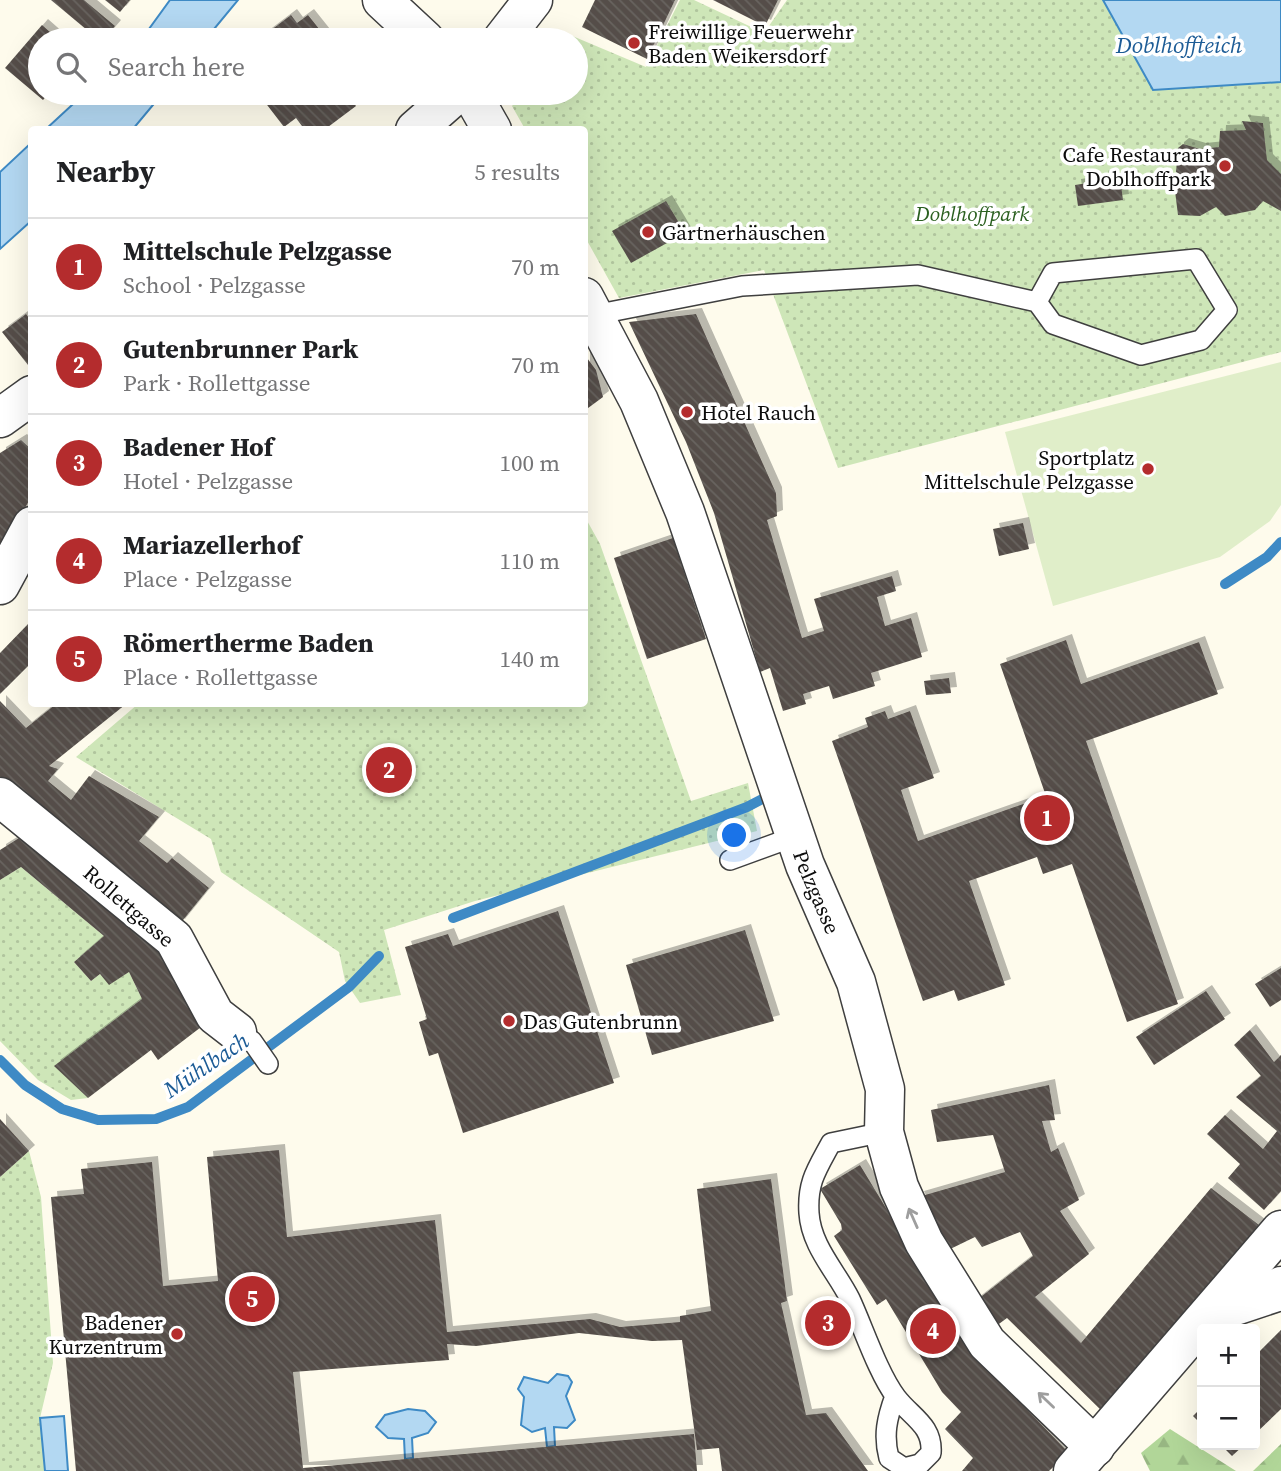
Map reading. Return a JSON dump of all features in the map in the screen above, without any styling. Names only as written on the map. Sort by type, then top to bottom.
[{"type":"street","points":[[382,0],[412,28]]},
{"type":"street","points":[[511,28],[533,0]]},
{"type":"street","points":[[420,126],[443,105]]},
{"type":"street","points":[[478,105],[490,126]]},
{"type":"street","name":"Pelzgasse","points":[[589,306],[639,401],[685,512],[805,865],[856,982],[885,1089],[884,1132],[899,1187],[924,1242],[987,1343],[1084,1459]]},
{"type":"street","points":[[0,585],[28,533]]},
{"type":"street","name":"Rollettgasse","points":[[0,797],[174,939],[215,1015],[245,1037]]},
{"type":"street","points":[[1084,1459],[1281,1230]]},
{"type":"street","points":[[1211,1314],[1274,1293],[1281,1286]]},
{"type":"lane","points":[[589,306],[742,286],[918,275],[1037,302],[1053,324],[1141,355],[1201,340],[1227,310],[1196,259],[1053,274],[1037,302]]},
{"type":"lane","points":[[730,860],[796,836]]},
{"type":"lane","points":[[245,1037],[268,1064]]},
{"type":"lane","points":[[884,1132],[831,1143],[809,1182],[809,1215],[818,1247],[848,1295],[895,1396]]},
{"type":"green space","name":"Doblhoffpark","points":[[680,0],[694,0],[764,33],[787,0],[1281,0],[1281,352],[838,468],[764,270],[619,298],[588,242],[588,126],[523,126],[512,106],[588,105],[588,43],[646,67]]},
{"type":"green space","name":"Sportplatz Mittelschule Pelzgasse","points":[[1281,362],[1281,505],[1270,521],[1220,557],[1053,606],[1005,432]]},
{"type":"green space","points":[[588,522],[600,544],[691,801],[748,783],[757,831],[475,901],[384,930],[401,995],[360,1003],[345,981],[339,952],[221,872],[211,839],[76,757],[134,707],[588,707]]},
{"type":"green space","points":[[21,867],[104,936],[74,962],[91,981],[100,974],[109,984],[129,972],[142,999],[55,1066],[88,1098],[71,1100],[38,1080],[0,1041],[0,880]]},
{"type":"green space","points":[[29,1151],[41,1197],[53,1363],[40,1418],[45,1471],[0,1471],[0,1177]]},
{"type":"green space","points":[[1170,1429],[1197,1446],[1197,1450],[1203,1450],[1236,1471],[1150,1471],[1141,1453]]},
{"type":"green space","points":[[1281,1444],[1281,1471],[1253,1471]]},
{"type":"water","points":[[170,0],[238,0],[215,28],[150,28]]},
{"type":"water","name":"Doblhoffteich","points":[[1103,0],[1281,0],[1281,82],[1153,90]]},
{"type":"water","points":[[72,105],[153,105],[136,126],[49,126]]},
{"type":"water","points":[[28,146],[28,224],[0,249],[0,172]]},
{"type":"water","points":[[557,1374],[568,1376],[572,1382],[566,1396],[575,1420],[567,1428],[554,1427],[555,1446],[547,1447],[545,1428],[532,1432],[521,1425],[524,1397],[518,1389],[524,1377],[548,1383]]},
{"type":"water","points":[[408,1409],[425,1411],[436,1422],[428,1433],[412,1438],[413,1458],[405,1459],[404,1439],[388,1438],[376,1427],[385,1415]]},
{"type":"water","points":[[64,1416],[68,1471],[45,1471],[40,1418]]},
{"type":"building","points":[[51,0],[84,0],[115,26],[85,28]]},
{"type":"building","points":[[105,0],[130,0],[120,12]]},
{"type":"building","name":"Freiwillige Feuerwehr Baden Weikersdorf","points":[[595,0],[675,0],[647,59],[582,27]]},
{"type":"building","name":"Freiwillige Feuerwehr Baden Weikersdorf","points":[[713,0],[778,0],[765,26]]},
{"type":"building","points":[[291,15],[297,23],[308,15],[318,28],[274,28]]},
{"type":"building","points":[[28,41],[28,87],[5,68]]},
{"type":"building","points":[[267,105],[356,106],[329,126],[302,126],[296,118],[283,126]]},
{"type":"building","name":"Cafe Restaurant Doblhoffpark","points":[[1242,121],[1263,123],[1267,160],[1281,174],[1281,211],[1263,201],[1255,210],[1225,216],[1216,207],[1200,216],[1178,215],[1175,191],[1185,178],[1176,172],[1178,148],[1183,144],[1200,149],[1219,147],[1220,131],[1246,130]]},
{"type":"building","points":[[1120,178],[1123,200],[1078,206],[1075,185]]},
{"type":"building","name":"Gärtnerhäuschen","points":[[666,201],[685,233],[631,263],[612,231]]},
{"type":"building","points":[[26,314],[28,365],[2,332]]},
{"type":"building","points":[[696,314],[776,493],[777,516],[767,520],[802,638],[824,631],[814,599],[892,576],[896,591],[877,597],[885,626],[911,618],[922,657],[871,673],[875,686],[833,699],[829,686],[803,694],[806,704],[783,711],[770,668],[760,672],[714,513],[686,442],[629,322]]},
{"type":"building","points":[[588,359],[596,370],[603,397],[588,408]]},
{"type":"building","points":[[21,440],[28,446],[28,503],[0,549],[0,453]]},
{"type":"building","points":[[1023,523],[1029,549],[999,556],[993,529]]},
{"type":"building","points":[[673,538],[706,639],[647,659],[614,558]]},
{"type":"building","points":[[28,624],[28,666],[0,694],[0,653]]},
{"type":"building","points":[[1066,640],[1081,684],[1199,642],[1218,694],[1086,741],[1178,1004],[1127,1022],[1072,864],[1043,874],[1037,857],[969,881],[1005,985],[958,1001],[954,990],[923,1001],[832,741],[868,727],[865,718],[885,711],[888,719],[910,711],[934,778],[901,790],[918,841],[1046,796],[1000,664]]},
{"type":"building","points":[[949,678],[951,693],[926,695],[924,681]]},
{"type":"building","points":[[0,701],[26,728],[52,707],[122,707],[49,766],[58,769],[48,781],[71,800],[89,776],[159,817],[139,841],[167,863],[172,858],[209,888],[179,925],[0,778]]},
{"type":"building","points":[[27,833],[163,947],[205,1024],[158,1060],[151,1050],[88,1098],[54,1066],[142,999],[129,972],[109,985],[100,974],[91,981],[74,962],[104,936],[21,867],[0,880],[0,850]]},
{"type":"building","name":"Das Gutenbrunn","points":[[558,911],[614,1083],[463,1133],[438,1053],[429,1056],[419,1022],[427,1019],[405,947],[448,934],[453,946]]},
{"type":"building","points":[[745,930],[774,1021],[652,1055],[626,965]]},
{"type":"building","points":[[1281,968],[1281,1000],[1270,1007],[1255,984]]},
{"type":"building","points":[[1206,991],[1225,1019],[1154,1065],[1136,1037]]},
{"type":"building","points":[[1250,1030],[1274,1062],[1281,1055],[1281,1191],[1264,1210],[1228,1178],[1240,1164],[1207,1134],[1225,1115],[1263,1149],[1277,1131],[1236,1097],[1261,1076],[1234,1045]]},
{"type":"building","points":[[1049,1085],[1055,1120],[1042,1121],[1051,1152],[1058,1148],[1079,1200],[1060,1211],[1089,1254],[1035,1297],[1081,1343],[1211,1188],[1259,1225],[1104,1413],[1007,1318],[988,1332],[968,1307],[1033,1256],[1020,1232],[982,1247],[975,1237],[942,1253],[918,1197],[1005,1172],[993,1135],[937,1142],[931,1110]]},
{"type":"building","points":[[0,1119],[29,1151],[0,1177]]},
{"type":"building","points":[[279,1150],[287,1237],[435,1220],[447,1332],[590,1319],[620,1327],[680,1322],[680,1316],[711,1311],[697,1189],[771,1179],[787,1301],[781,1303],[806,1415],[826,1413],[868,1471],[722,1471],[719,1448],[697,1450],[682,1340],[652,1341],[579,1333],[476,1346],[447,1344],[449,1360],[293,1372],[303,1468],[694,1434],[697,1471],[76,1471],[51,1197],[84,1194],[81,1169],[152,1162],[163,1286],[218,1281],[207,1157]]},
{"type":"building","points":[[860,1165],[976,1357],[1066,1450],[1067,1454],[1049,1471],[962,1471],[973,1458],[945,1429],[961,1412],[942,1392],[886,1299],[877,1305],[834,1236],[842,1230],[841,1224],[820,1189]]},
{"type":"building","points":[[1281,1330],[1281,1409],[1260,1429],[1260,1387],[1260,1351]]},
{"type":"building","points":[[1226,1450],[1239,1450],[1232,1456]]},
{"type":"waterway","name":"Mühlbach","points":[[1225,584],[1267,557],[1281,542]]},
{"type":"waterway","name":"Mühlbach","points":[[453,918],[747,807],[772,794]]},
{"type":"waterway","name":"Mühlbach","points":[[0,1060],[25,1085],[62,1109],[98,1120],[156,1119],[188,1107],[349,987],[379,956]]},
{"type":"place","name":"Freiwillige Feuerwehr Baden Weikersdorf","points":[[634,43]]},
{"type":"place","name":"Cafe Restaurant Doblhoffpark","points":[[1225,166]]},
{"type":"place","name":"Gärtnerhäuschen","points":[[648,232]]},
{"type":"place","name":"Hotel Rauch","points":[[687,412]]},
{"type":"place","name":"Sportplatz Mittelschule Pelzgasse","points":[[1148,469]]},
{"type":"place","name":"Gutenbrunner Park","points":[[389,770]]},
{"type":"place","name":"Mittelschule Pelzgasse","points":[[1047,818]]},
{"type":"place","name":"Das Gutenbrunn","points":[[509,1021]]},
{"type":"place","name":"Römertherme Baden","points":[[252,1299]]},
{"type":"place","name":"Badener Hof","points":[[828,1323]]},
{"type":"place","name":"Mariazellerhof","points":[[933,1331]]},
{"type":"place","name":"Badener Kurzentrum","points":[[177,1334]]}]
